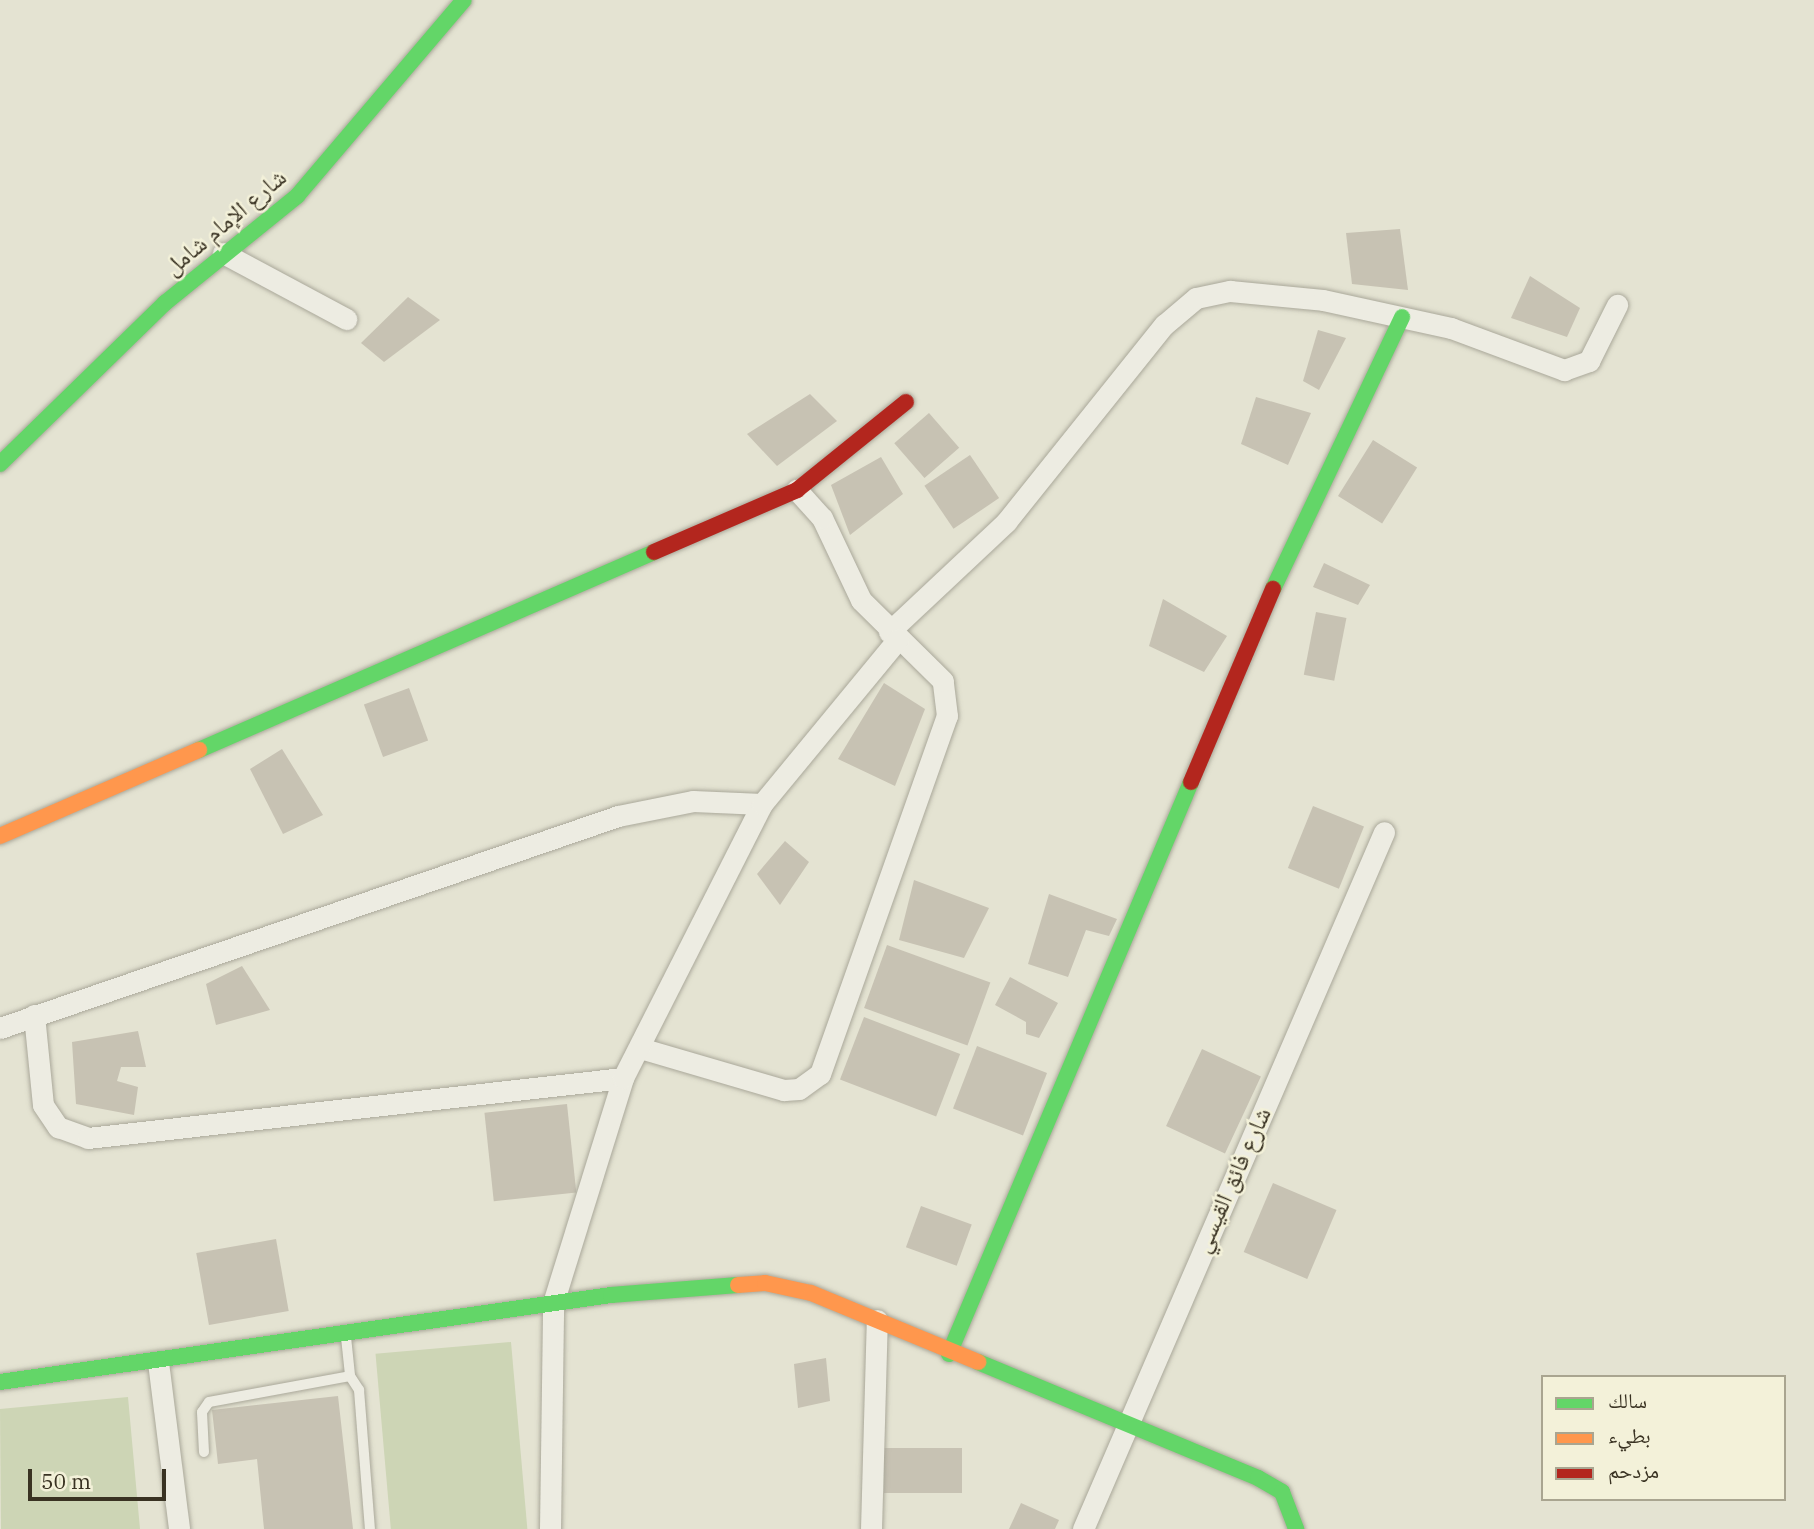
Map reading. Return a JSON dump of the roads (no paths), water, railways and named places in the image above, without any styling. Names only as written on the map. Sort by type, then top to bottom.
[{"type":"street","name":"شارع الإمام شامل","points":[[0,464],[223,253],[297,196],[464,0]]},
{"type":"street","points":[[223,253],[346,319]]},
{"type":"street","points":[[551,1529],[553,1303],[623,1078],[762,804],[893,635],[1031,494],[1181,305],[1230,291],[1402,317],[1564,370],[1589,361],[1617,305]]},
{"type":"street","points":[[950,1354],[1306,511],[1402,317]]},
{"type":"street","points":[[0,836],[797,490],[906,402]]},
{"type":"street","points":[[640,1048],[784,1090],[810,1084],[827,1065],[947,716],[943,681],[926,658],[893,635],[852,584],[822,518],[797,490]]},
{"type":"street","points":[[0,1028],[618,816],[693,801],[762,804]]},
{"type":"street","name":"شارع فائق القيسي","points":[[1083,1529],[1126,1423],[1384,832]]},
{"type":"street","points":[[34,1015],[43,1105],[58,1126],[88,1138],[623,1078]]},
{"type":"street","points":[[0,1382],[158,1362],[553,1303],[765,1283],[877,1320],[950,1354],[1126,1423],[1282,1492],[1296,1529]]},
{"type":"street","points":[[871,1529],[877,1320]]},
{"type":"street","points":[[158,1362],[179,1529]]},
{"type":"lane","points":[[345,1334],[350,1376],[359,1390],[370,1529]]},
{"type":"lane","points":[[204,1452],[202,1412],[209,1402],[350,1376]]}]
